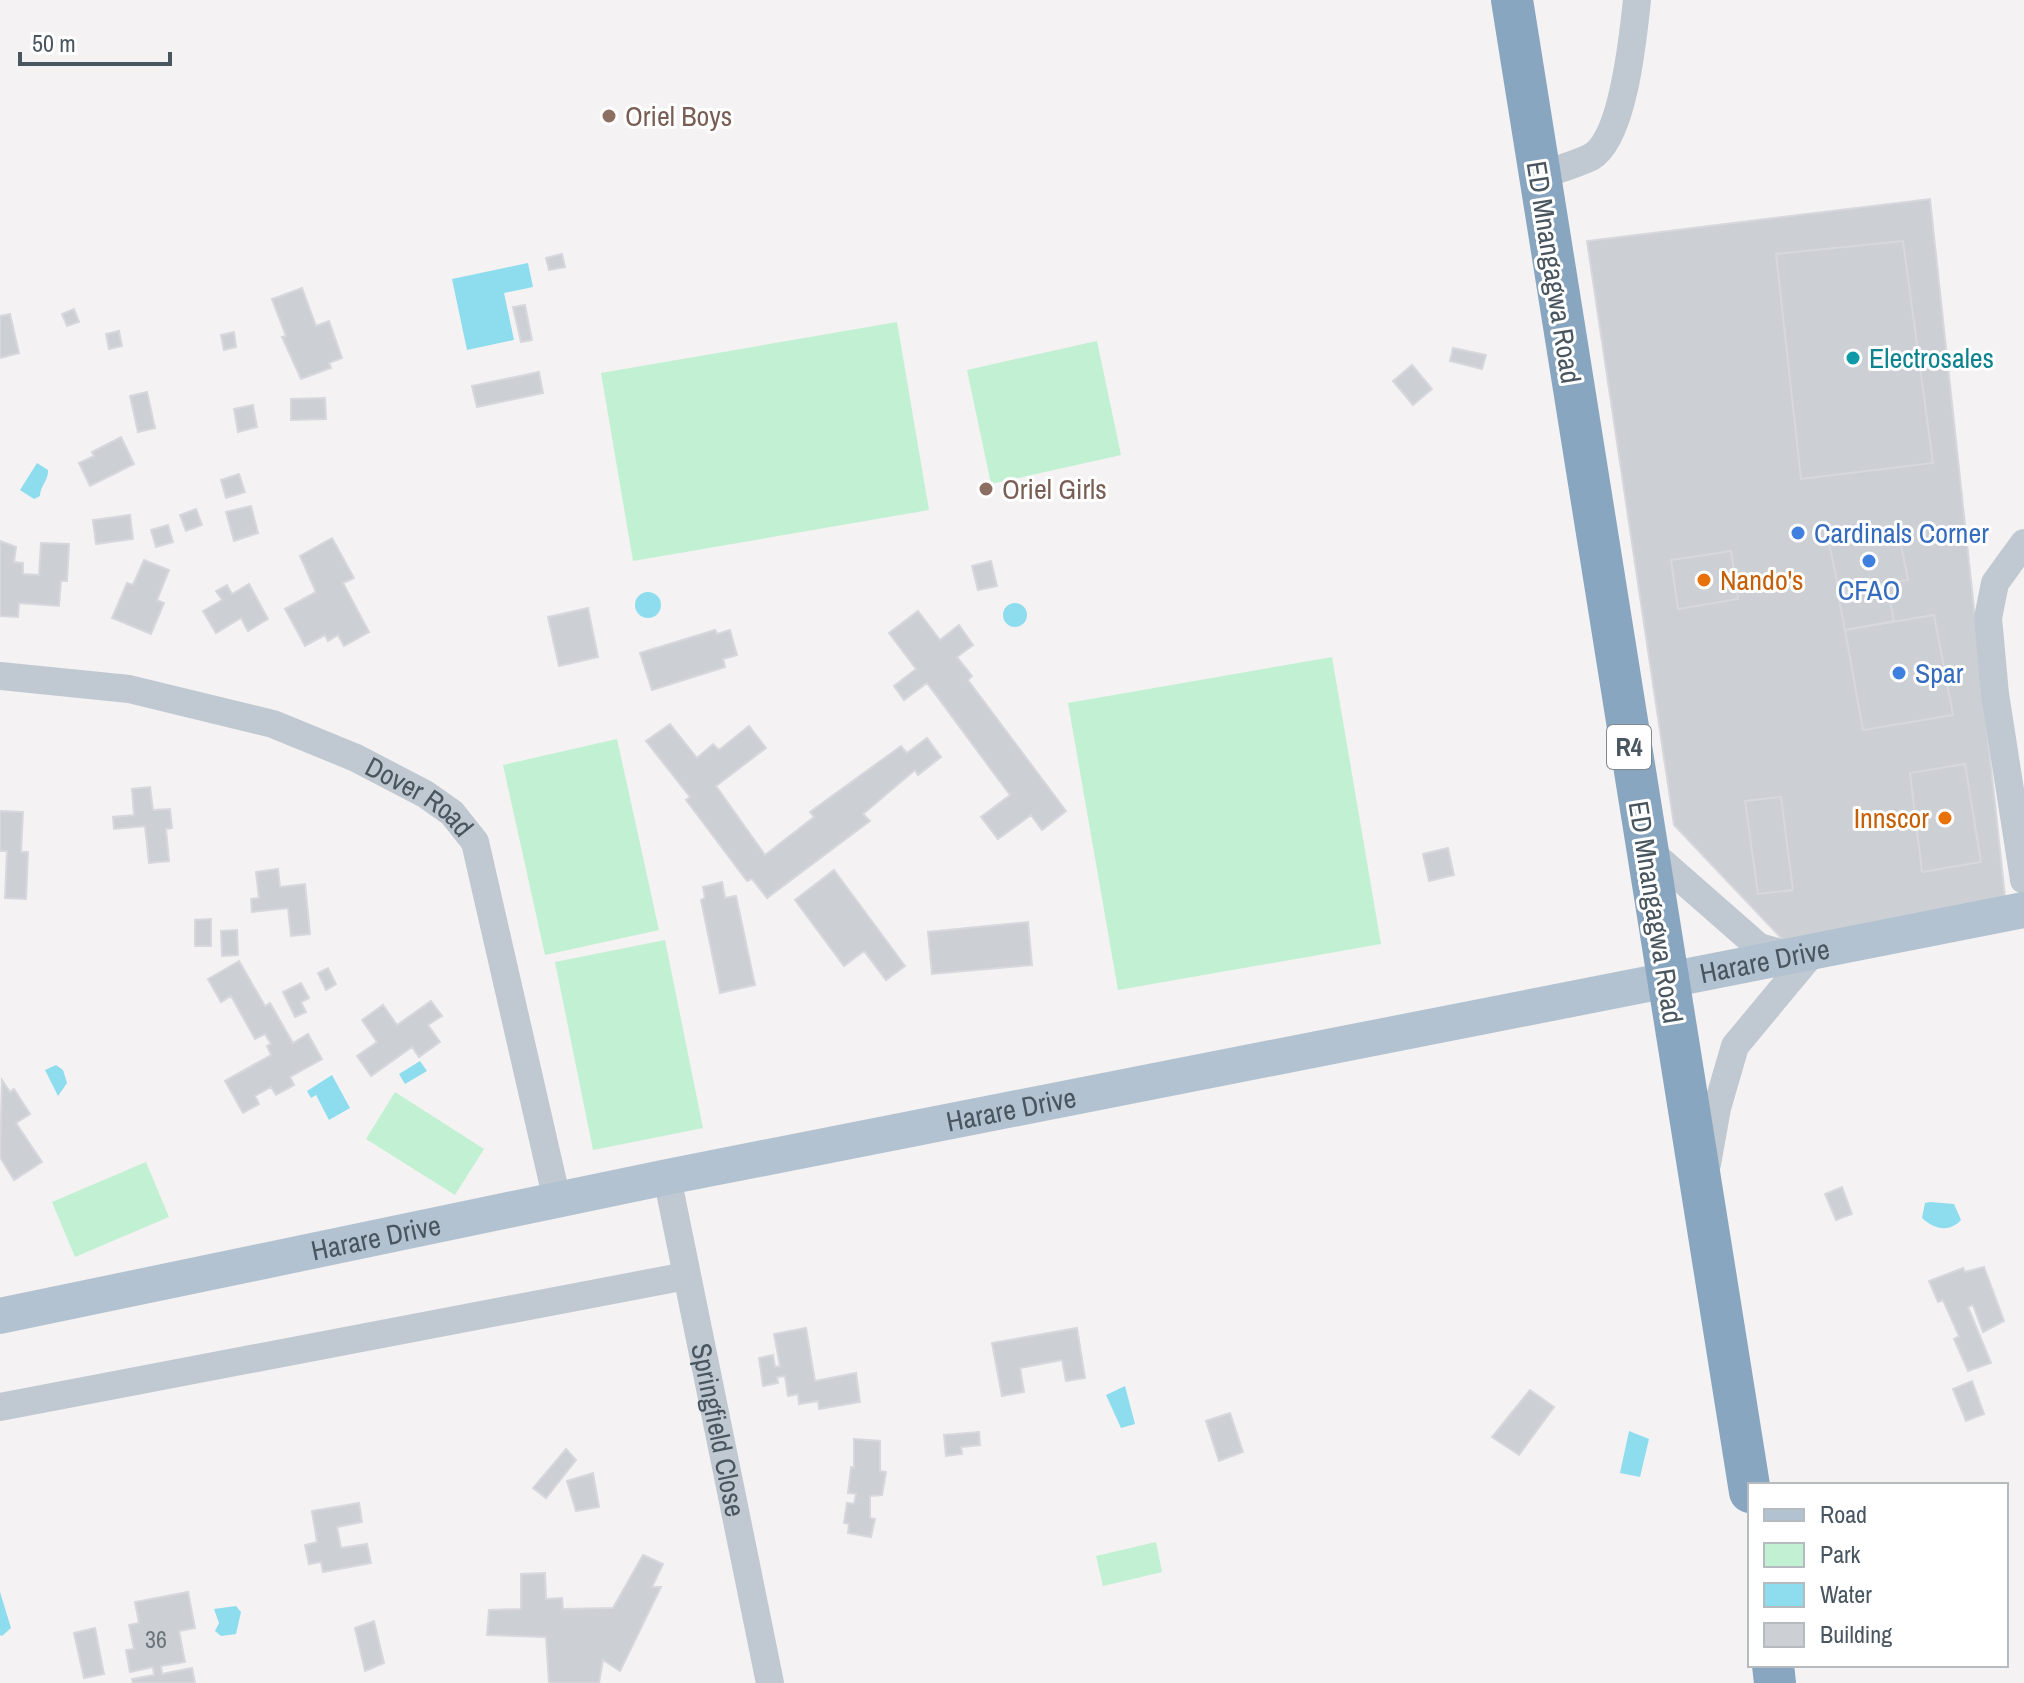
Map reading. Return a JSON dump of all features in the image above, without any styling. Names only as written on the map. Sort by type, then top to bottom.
[{"type":"highway","name":"ED Mnangagwa Road","points":[[1512,0],[1666,981],[1703,1186],[1749,1483]]},
{"type":"main road","name":"Harare Drive","points":[[0,1316],[667,1177],[2024,910]]},
{"type":"street","points":[[1539,176],[1593,156],[1609,136],[1619,108],[1637,0]]},
{"type":"street","points":[[2024,543],[1995,583],[1988,618],[1995,694],[2024,880]]},
{"type":"street","name":"Dover Road","points":[[0,676],[129,689],[273,724],[356,758],[452,813],[475,842],[557,1200]]},
{"type":"street","points":[[1645,846],[1759,947],[1803,954],[1735,1046],[1717,1108],[1703,1186]]},
{"type":"street","name":"Springfield Close","points":[[667,1177],[770,1683]]},
{"type":"street","points":[[0,1407],[686,1276]]},
{"type":"green space","points":[[897,322],[929,510],[633,561],[601,373]]},
{"type":"green space","points":[[1097,341],[1121,455],[991,484],[967,370]]},
{"type":"green space","points":[[1332,657],[1381,944],[1118,990],[1068,703]]},
{"type":"green space","points":[[617,739],[659,930],[545,955],[503,765]]},
{"type":"green space","points":[[665,940],[703,1128],[593,1150],[555,962]]},
{"type":"green space","points":[[395,1092],[484,1149],[455,1195],[366,1139]]},
{"type":"green space","points":[[146,1162],[169,1217],[75,1257],[52,1202]]},
{"type":"green space","points":[[1156,1542],[1162,1572],[1103,1586],[1096,1556]]},
{"type":"water","points":[[528,263],[533,287],[504,293],[514,340],[467,350],[452,279]]},
{"type":"water","points":[[37,463],[48,470],[48,474],[40,496],[34,499],[20,490]]},
{"type":"water","points":[[648,592],[657,596],[661,605],[657,614],[648,618],[639,614],[635,605],[639,596]]},
{"type":"water","points":[[1015,603],[1026,610],[1027,615],[1020,626],[1015,627],[1004,620],[1003,615],[1010,604]]},
{"type":"water","points":[[420,1061],[427,1071],[405,1084],[399,1074]]},
{"type":"water","points":[[56,1065],[63,1070],[67,1083],[58,1096],[45,1070]]},
{"type":"water","points":[[332,1075],[350,1108],[329,1120],[316,1095],[311,1098],[307,1091]]},
{"type":"water","points":[[1925,1203],[1954,1204],[1961,1220],[1947,1228],[1931,1225],[1922,1218]]},
{"type":"water","points":[[1125,1386],[1135,1424],[1121,1428],[1106,1395]]},
{"type":"water","points":[[1629,1431],[1649,1439],[1640,1477],[1620,1473]]},
{"type":"water","points":[[0,1592],[11,1628],[2,1636],[0,1635]]},
{"type":"water","points":[[236,1606],[241,1612],[236,1634],[221,1636],[215,1631],[219,1623],[214,1609]]},
{"type":"building","name":"Cardinals Corner","points":[[1930,199],[2005,897],[1783,940],[1674,825],[1587,241]]},
{"type":"building","name":"Electrosales","points":[[1903,241],[1933,463],[1801,479],[1776,254]]},
{"type":"building","points":[[562,254],[565,267],[549,270],[546,258]]},
{"type":"building","points":[[302,288],[316,326],[329,321],[342,358],[329,363],[331,368],[301,379],[282,337],[286,336],[272,299]]},
{"type":"building","points":[[525,305],[532,340],[521,342],[513,307]]},
{"type":"building","points":[[74,309],[79,322],[67,326],[62,314]]},
{"type":"building","points":[[10,314],[19,353],[0,358],[0,316]]},
{"type":"building","points":[[119,331],[122,346],[109,349],[106,334]]},
{"type":"building","points":[[234,332],[236,347],[224,350],[221,335]]},
{"type":"building","points":[[1453,348],[1486,355],[1482,369],[1450,361]]},
{"type":"building","points":[[1412,365],[1432,389],[1413,405],[1393,381]]},
{"type":"building","points":[[539,372],[543,393],[477,407],[472,386]]},
{"type":"building","points":[[147,392],[155,428],[138,432],[130,396]]},
{"type":"building","points":[[325,398],[326,419],[291,420],[291,399]]},
{"type":"building","points":[[253,405],[257,427],[238,432],[234,409]]},
{"type":"building","points":[[121,437],[134,464],[90,486],[79,463],[94,456],[92,452]]},
{"type":"building","points":[[239,474],[245,492],[226,498],[221,480]]},
{"type":"building","points":[[251,506],[258,533],[234,541],[226,512]]},
{"type":"building","points":[[196,509],[202,525],[186,531],[180,515]]},
{"type":"building","points":[[130,515],[133,539],[96,544],[93,520]]},
{"type":"building","points":[[168,525],[173,542],[156,547],[151,530]]},
{"type":"building","name":"CFAO","points":[[1898,530],[1908,580],[1839,591],[1829,543]]},
{"type":"building","points":[[332,538],[354,578],[343,583],[369,632],[344,646],[338,635],[328,641],[325,635],[305,646],[285,609],[316,592],[300,556]]},
{"type":"building","points":[[0,541],[16,547],[14,562],[23,563],[23,574],[39,575],[41,543],[69,544],[67,581],[61,581],[59,606],[19,603],[18,617],[0,616]]},
{"type":"building","name":"Nando's","points":[[1731,551],[1738,599],[1678,609],[1671,560]]},
{"type":"building","points":[[144,560],[169,570],[157,600],[164,603],[151,634],[112,618],[127,583],[133,585]]},
{"type":"building","points":[[991,561],[997,586],[978,590],[972,566]]},
{"type":"building","points":[[249,584],[268,619],[248,631],[241,618],[216,633],[203,611],[222,600],[216,591],[227,585],[232,594]]},
{"type":"building","points":[[1887,585],[1894,621],[1845,630],[1838,594]]},
{"type":"building","points":[[588,608],[598,657],[559,666],[548,617]]},
{"type":"building","points":[[918,611],[940,640],[959,625],[973,645],[957,657],[972,676],[968,680],[1066,811],[1042,830],[1031,815],[998,839],[981,817],[1010,795],[927,683],[904,700],[894,686],[916,669],[889,633]]},
{"type":"building","name":"Spar","points":[[1934,615],[1953,715],[1863,730],[1845,630]]},
{"type":"building","points":[[715,630],[717,634],[730,630],[737,655],[723,659],[725,667],[652,690],[640,653]]},
{"type":"building","points":[[670,724],[697,758],[713,744],[719,750],[749,726],[766,748],[716,786],[765,855],[814,817],[810,812],[901,746],[907,753],[927,738],[941,757],[918,775],[915,770],[863,814],[870,821],[767,898],[752,879],[747,881],[686,800],[690,797],[646,741]]},
{"type":"building","name":"Innscor","points":[[1965,764],[1981,862],[1922,872],[1910,773]]},
{"type":"building","points":[[150,787],[153,810],[170,809],[172,828],[166,829],[169,861],[149,863],[145,826],[114,829],[113,817],[134,815],[132,789]]},
{"type":"building","points":[[1781,797],[1793,890],[1758,894],[1745,801]]},
{"type":"building","points":[[0,811],[23,812],[21,852],[28,852],[26,899],[5,898],[7,851],[0,851]]},
{"type":"building","points":[[1448,848],[1454,875],[1429,881],[1423,854]]},
{"type":"building","points":[[278,869],[280,887],[305,884],[310,934],[291,936],[288,908],[252,912],[251,899],[259,898],[256,872]]},
{"type":"building","points":[[834,870],[905,966],[886,980],[864,951],[844,966],[795,900]]},
{"type":"building","points":[[722,882],[725,898],[736,896],[755,985],[720,993],[701,900],[705,898],[703,887]]},
{"type":"building","points":[[211,919],[211,946],[195,946],[195,920]]},
{"type":"building","points":[[1028,922],[1032,965],[932,974],[928,932]]},
{"type":"building","points":[[237,930],[238,955],[222,956],[221,931]]},
{"type":"building","points":[[239,961],[265,1006],[270,1003],[293,1043],[308,1034],[322,1059],[290,1077],[294,1085],[276,1095],[271,1087],[255,1096],[259,1104],[243,1113],[225,1081],[271,1055],[267,1046],[271,1044],[265,1034],[255,1039],[231,996],[221,1002],[208,979]]},
{"type":"building","points":[[328,968],[336,984],[326,990],[318,973]]},
{"type":"building","points":[[301,983],[309,998],[301,1002],[306,1012],[295,1017],[283,992]]},
{"type":"building","points":[[431,1001],[442,1016],[428,1025],[440,1042],[419,1057],[412,1047],[371,1076],[357,1056],[377,1042],[362,1020],[383,1005],[397,1025]]},
{"type":"building","points":[[2,1080],[10,1092],[14,1089],[30,1114],[16,1123],[42,1162],[14,1180],[0,1157]]},
{"type":"building","points":[[1842,1187],[1852,1214],[1836,1220],[1825,1194]]},
{"type":"building","points":[[1984,1267],[2004,1321],[1983,1332],[1973,1305],[1968,1307],[1991,1363],[1968,1371],[1954,1339],[1959,1336],[1943,1300],[1938,1302],[1929,1281],[1963,1268],[1965,1272]]},
{"type":"building","points":[[806,1328],[815,1381],[856,1373],[860,1402],[819,1409],[818,1401],[799,1404],[798,1394],[788,1396],[785,1376],[777,1377],[778,1383],[763,1386],[759,1358],[773,1355],[775,1367],[780,1366],[774,1334]]},
{"type":"building","points":[[1077,1328],[1085,1378],[1066,1381],[1062,1360],[1020,1368],[1024,1392],[1002,1396],[992,1343]]},
{"type":"building","points":[[1972,1381],[1984,1414],[1966,1421],[1953,1389]]},
{"type":"building","points":[[1530,1390],[1554,1407],[1519,1455],[1492,1437]]},
{"type":"building","points":[[1230,1413],[1243,1452],[1219,1461],[1206,1421]]},
{"type":"building","points":[[979,1432],[980,1445],[961,1447],[962,1454],[946,1456],[944,1435]]},
{"type":"building","points":[[854,1439],[880,1441],[880,1471],[886,1472],[882,1495],[870,1496],[870,1518],[875,1519],[871,1537],[848,1533],[849,1524],[844,1523],[847,1503],[854,1504],[856,1494],[848,1493],[851,1467],[854,1468]]},
{"type":"building","points":[[566,1449],[576,1460],[546,1498],[533,1488]]},
{"type":"building","points":[[593,1473],[599,1507],[576,1511],[567,1481]]},
{"type":"building","points":[[359,1503],[362,1522],[337,1527],[341,1548],[367,1544],[371,1563],[323,1572],[321,1562],[309,1564],[305,1545],[317,1542],[312,1511]]},
{"type":"building","points":[[643,1555],[663,1564],[652,1587],[661,1587],[620,1671],[603,1660],[599,1683],[549,1683],[546,1637],[487,1635],[489,1610],[521,1609],[521,1574],[545,1573],[546,1599],[562,1598],[563,1609],[613,1608]]},
{"type":"building","points":[[188,1592],[195,1628],[179,1631],[185,1662],[161,1666],[162,1674],[192,1668],[195,1683],[133,1683],[132,1679],[154,1675],[153,1667],[130,1672],[126,1650],[134,1649],[129,1625],[139,1623],[135,1602]]},
{"type":"building","points":[[374,1621],[384,1663],[365,1671],[355,1628]]},
{"type":"building","points":[[95,1628],[104,1674],[84,1678],[74,1633]]},
{"type":"place","name":"Oriel Boys","points":[[609,116]]},
{"type":"place","name":"Electrosales","points":[[1853,358]]},
{"type":"place","name":"Oriel Girls","points":[[986,489]]},
{"type":"place","name":"Cardinals Corner","points":[[1798,533]]},
{"type":"place","name":"CFAO","points":[[1869,561]]},
{"type":"place","name":"Nando's","points":[[1704,580]]},
{"type":"place","name":"Spar","points":[[1899,673]]},
{"type":"place","name":"Innscor","points":[[1945,818]]}]
